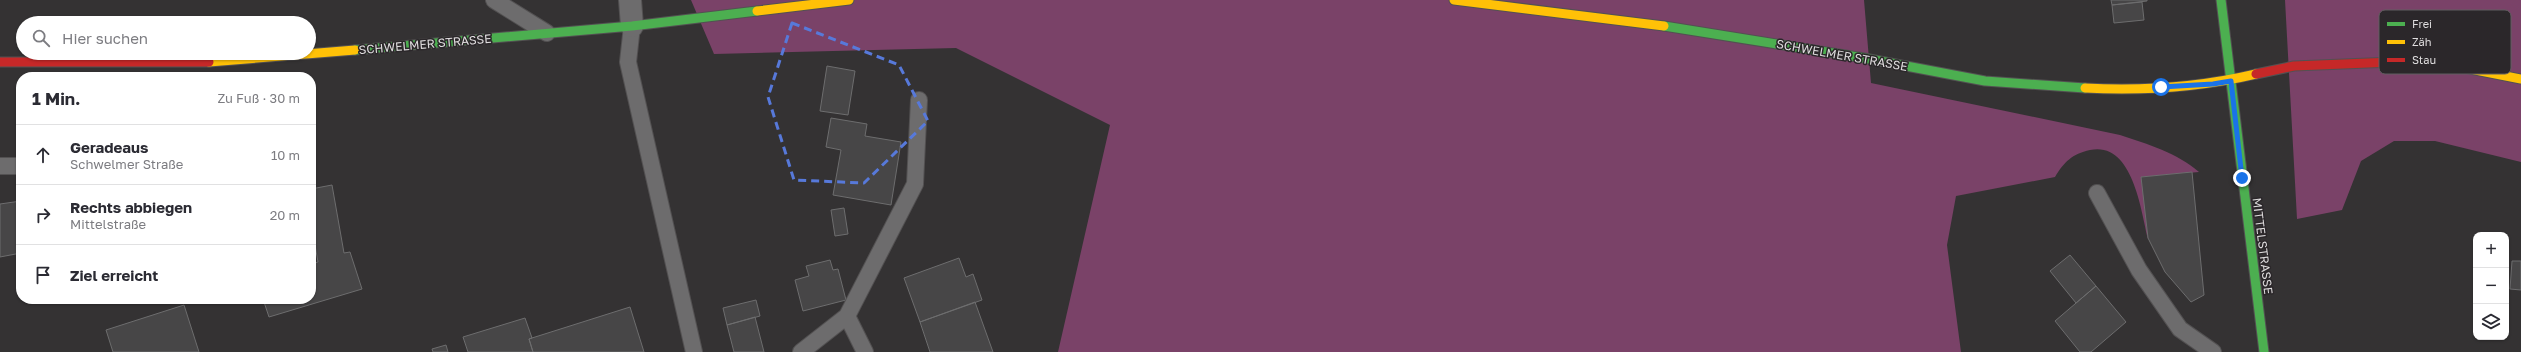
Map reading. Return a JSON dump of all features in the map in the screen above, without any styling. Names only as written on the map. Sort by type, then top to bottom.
[{"type":"main road","name":"SCHWELMER STRASSE","points":[[316,53],[632,26],[849,0]]},
{"type":"main road","name":"SCHWELMER STRASSE","points":[[1454,0],[1668,26],[1864,58],[1985,81],[2107,89],[2213,84],[2294,66],[2379,63]]},
{"type":"main road","name":"MITTELSTRASSE","points":[[2221,0],[2264,352]]},
{"type":"main road","name":"SCHWELMER STRASSE","points":[[0,62],[202,63],[236,60]]},
{"type":"main road","name":"SCHWELMER STRASSE","points":[[2500,74],[2521,78]]},
{"type":"street","points":[[630,0],[632,26]]},
{"type":"lane","points":[[494,0],[547,33]]},
{"type":"lane","points":[[632,26],[628,62],[694,352]]},
{"type":"lane","points":[[801,352],[847,316],[915,184],[919,100]]},
{"type":"lane","points":[[0,166],[16,166]]},
{"type":"lane","points":[[2097,193],[2139,270],[2180,329],[2213,352]]},
{"type":"lane","points":[[847,316],[865,352]]},
{"type":"highlighted area","points":[[792,23],[899,65],[928,121],[864,183],[794,180],[768,97]]},
{"type":"shaded area","points":[[691,0],[1864,0],[1871,83],[2120,135],[2172,154],[2199,172],[2142,177],[2148,239],[2138,196],[2132,181],[2125,167],[2116,156],[2105,150],[2090,150],[2073,156],[2065,163],[2055,177],[1956,196],[1947,245],[1961,352],[1058,352],[1110,125],[956,48],[714,54]]},
{"type":"shaded area","points":[[2285,0],[2521,0],[2521,162],[2435,141],[2394,141],[2361,161],[2342,210],[2297,219]]},
{"type":"building","points":[[2111,0],[2147,0],[2147,1],[2112,5]]},
{"type":"building","points":[[2142,2],[2144,20],[2114,23],[2112,5]]},
{"type":"building","points":[[827,66],[855,71],[848,115],[820,111]]},
{"type":"building","points":[[831,118],[867,124],[865,136],[901,142],[891,205],[833,195],[841,150],[826,147]]},
{"type":"building","points":[[2192,172],[2204,295],[2191,302],[2165,272],[2148,238],[2141,177]]},
{"type":"building","points":[[332,185],[344,253],[350,252],[362,289],[316,303],[316,263],[318,262],[316,251],[316,188]]},
{"type":"building","points":[[16,202],[16,254],[0,257],[0,204]]},
{"type":"building","points":[[844,208],[848,234],[835,236],[831,210]]},
{"type":"building","points":[[2070,255],[2096,286],[2076,303],[2050,271]]},
{"type":"building","points":[[959,258],[966,277],[973,274],[982,300],[920,322],[904,278]]},
{"type":"building","points":[[830,260],[833,270],[838,269],[846,300],[803,311],[795,280],[809,276],[806,266]]},
{"type":"building","points":[[2512,261],[2521,261],[2521,290],[2510,289]]},
{"type":"building","points":[[2096,286],[2126,322],[2091,352],[2080,352],[2055,321]]},
{"type":"building","points":[[756,300],[760,316],[727,325],[723,308]]},
{"type":"building","points":[[975,302],[993,352],[930,352],[920,322]]},
{"type":"building","points":[[265,304],[312,304],[269,317]]},
{"type":"building","points":[[184,305],[199,352],[113,352],[106,330]]},
{"type":"building","points":[[630,307],[644,352],[533,352],[529,339]]},
{"type":"building","points":[[755,317],[764,352],[734,352],[727,325]]},
{"type":"building","points":[[525,318],[532,338],[529,339],[533,352],[468,352],[463,337]]},
{"type":"building","points":[[446,345],[448,352],[433,352],[432,349]]},
{"type":"traffic: fast","points":[[2221,0],[2264,352]]},
{"type":"traffic: fast","points":[[355,50],[632,26],[757,11]]},
{"type":"traffic: fast","points":[[1664,26],[1864,58],[1985,81],[2085,88]]},
{"type":"traffic: slow","points":[[757,11],[849,0]]},
{"type":"traffic: slow","points":[[1454,0],[1664,26]]},
{"type":"traffic: slow","points":[[316,53],[355,50]]},
{"type":"traffic: slow","points":[[209,62],[233,60]]},
{"type":"traffic: slow","points":[[2085,88],[2128,89],[2171,87],[2214,82],[2256,74]]},
{"type":"traffic: slow","points":[[2496,74],[2521,79]]},
{"type":"traffic: jam","points":[[0,62],[209,62]]},
{"type":"traffic: jam","points":[[2256,74],[2294,66],[2379,63]]},
{"type":"route","points":[[2161,87],[2213,84],[2231,81],[2242,178]]}]
